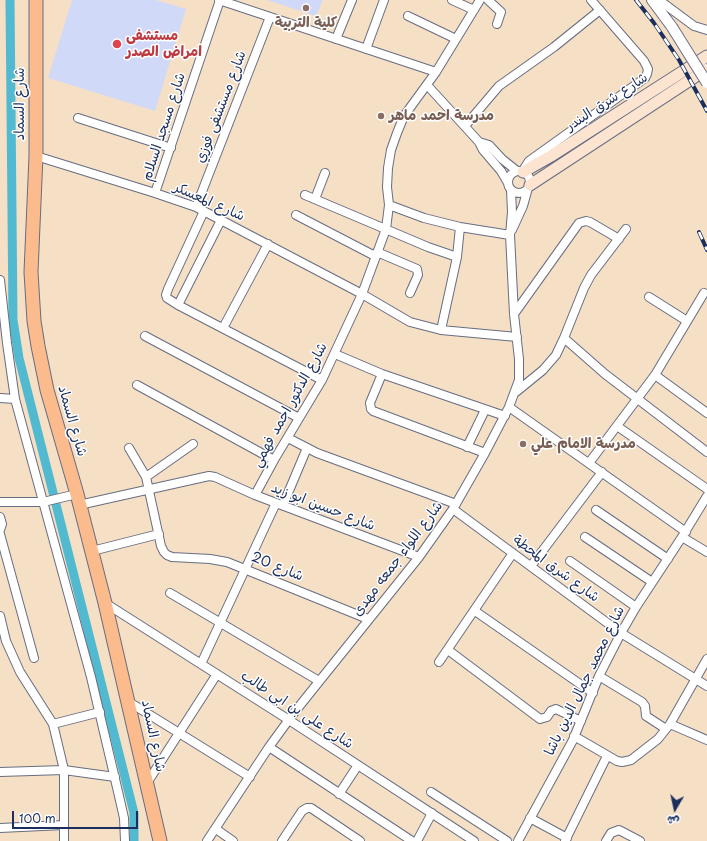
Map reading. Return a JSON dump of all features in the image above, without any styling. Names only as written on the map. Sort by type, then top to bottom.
[{"type":"highway","name":"شارع السماد","points":[[36,0],[36,156],[32,272],[34,322],[47,390],[74,499],[92,551],[129,702],[160,841]]},
{"type":"main road","name":"شارع شرق البندر","points":[[521,172],[551,156],[707,56]]},
{"type":"main road","name":"شارع شرق البندر","points":[[529,187],[707,69]]},
{"type":"street","points":[[220,0],[436,72]]},
{"type":"street","name":"شارع مسجد السلام","points":[[156,193],[220,0]]},
{"type":"street","points":[[336,39],[352,0]]},
{"type":"street","points":[[366,49],[384,0]]},
{"type":"street","points":[[452,0],[474,10]]},
{"type":"street","name":"شارع الدكتور احمد فهمي","points":[[255,495],[274,460],[322,380],[362,294],[386,229],[388,205],[388,168],[391,150],[404,116],[436,72],[480,0]]},
{"type":"street","points":[[488,0],[502,13],[497,24]]},
{"type":"street","points":[[510,186],[510,175],[521,172],[529,161],[645,78],[647,74],[648,69],[644,61],[591,0]]},
{"type":"street","points":[[652,0],[672,27],[707,83]]},
{"type":"street","points":[[659,0],[694,26],[707,30]]},
{"type":"street","points":[[465,126],[499,86],[554,47],[600,10]]},
{"type":"street","points":[[408,16],[456,39]]},
{"type":"street","name":"شارع مستشفى فوزي","points":[[196,207],[270,17]]},
{"type":"street","points":[[427,85],[479,142],[483,150],[501,171],[510,186],[518,193],[525,191],[529,187],[529,177],[507,164],[489,145],[479,142]]},
{"type":"street","points":[[78,118],[170,148]]},
{"type":"street","name":"شارع المعسكر","points":[[36,156],[196,207],[362,294],[410,322],[441,330],[517,337]]},
{"type":"street","points":[[315,199],[326,173]]},
{"type":"street","name":"شارع اللواء جمعه مهدى","points":[[207,841],[269,747],[289,720],[368,619],[419,557],[454,506],[510,407],[519,380],[520,359],[514,314],[510,235],[512,212],[510,186]]},
{"type":"street","name":"شارع اللواء جمعه مهدى","points":[[510,235],[520,215],[529,187]]},
{"type":"street","points":[[305,195],[457,257]]},
{"type":"street","points":[[388,205],[424,218],[460,227],[510,235]]},
{"type":"street","points":[[204,211],[166,295],[167,298],[322,380]]},
{"type":"street","points":[[296,215],[376,254],[417,269],[418,275],[410,292]]},
{"type":"street","points":[[178,305],[221,220]]},
{"type":"street","points":[[514,314],[579,223],[586,221],[590,222],[618,239]]},
{"type":"street","points":[[441,330],[457,257],[460,227]]},
{"type":"street","points":[[516,392],[543,370],[556,355],[584,288],[591,275],[626,229]]},
{"type":"street","points":[[223,328],[268,244]]},
{"type":"street","points":[[0,280],[4,343],[15,399],[47,501],[100,712],[124,818],[125,841]]},
{"type":"street","points":[[589,463],[655,375],[704,293]]},
{"type":"street","points":[[649,297],[687,321]]},
{"type":"street","points":[[145,336],[299,418]]},
{"type":"street","points":[[564,338],[596,366],[707,452]]},
{"type":"street","points":[[335,354],[382,374],[504,416]]},
{"type":"street","points":[[382,374],[370,403],[371,409],[485,453]]},
{"type":"street","points":[[655,375],[707,413]]},
{"type":"street","points":[[137,385],[274,460]]},
{"type":"street","points":[[0,398],[15,399]]},
{"type":"street","points":[[510,407],[602,472],[707,552]]},
{"type":"street","points":[[468,447],[485,410]]},
{"type":"street","points":[[618,426],[707,489]]},
{"type":"street","name":"شارع شرق المحطة","points":[[288,438],[307,448],[368,473],[454,506],[513,553],[621,633],[707,686]]},
{"type":"street","points":[[146,477],[192,444]]},
{"type":"street","points":[[92,551],[159,534],[146,477],[130,448]]},
{"type":"street","points":[[201,664],[246,568],[307,448]]},
{"type":"street","points":[[531,566],[602,472]]},
{"type":"street","name":"شارع حسين ابو زيد","points":[[0,502],[74,499],[149,490],[209,476],[215,477],[255,495],[419,557]]},
{"type":"street","name":"شارع محمد جمال الدين باشا","points":[[518,841],[574,736],[599,676],[621,633],[707,496]]},
{"type":"street","points":[[596,510],[668,559]]},
{"type":"street","points":[[0,518],[2,524],[0,530]]},
{"type":"street","points":[[0,534],[34,658]]},
{"type":"street","name":"شارع 20","points":[[159,534],[161,546],[164,552],[172,557],[210,559],[227,562],[246,568],[368,619]]},
{"type":"street","points":[[586,537],[652,582]]},
{"type":"street","points":[[439,662],[513,553]]},
{"type":"street","points":[[570,561],[636,607]]},
{"type":"street","points":[[170,593],[319,681]]},
{"type":"street","name":"شارع على بن ابى طالب","points":[[105,603],[218,674],[474,841]]},
{"type":"street","points":[[475,611],[593,693]]},
{"type":"street","points":[[0,616],[6,641],[20,672],[53,724],[64,770],[64,841]]},
{"type":"street","points":[[448,650],[540,719],[547,717],[551,711],[556,709],[581,721]]},
{"type":"street","points":[[574,736],[607,756],[622,762],[631,760],[658,739],[668,726],[707,659]]},
{"type":"street","points":[[147,783],[218,674]]},
{"type":"street","points":[[599,676],[642,702],[645,706],[646,716],[668,726],[707,740]]},
{"type":"street","points":[[129,702],[250,777]]},
{"type":"street","points":[[53,724],[100,712]]},
{"type":"street","points":[[269,747],[412,841]]},
{"type":"street","points":[[530,818],[566,840],[607,756]]},
{"type":"street","points":[[339,794],[358,765]]},
{"type":"street","points":[[0,772],[64,770],[115,777]]},
{"type":"street","points":[[431,792],[507,841]]},
{"type":"street","points":[[282,841],[302,811],[307,808],[311,808],[360,841]]},
{"type":"street","points":[[417,841],[432,813]]},
{"type":"street","points":[[0,828],[64,825]]},
{"type":"street","points":[[216,829],[233,841]]},
{"type":"street","points":[[606,841],[614,830],[619,830],[640,841]]},
{"type":"shaded area","name":"مستشفى امراض الصدر","points":[[72,0],[156,0],[186,9],[155,111],[48,78]]},
{"type":"shaded area","name":"كلية التربية","points":[[267,0],[323,0],[316,16]]},
{"type":"waterway","points":[[10,0],[13,320],[19,358],[134,813],[134,841]]},
{"type":"railway","points":[[636,0],[654,23],[679,60],[707,111]]},
{"type":"railway","points":[[699,232],[707,250]]},
{"type":"place","name":"كلية التربية","points":[[306,8]]},
{"type":"place","name":"مستشفى امراض الصدر","points":[[117,44]]},
{"type":"place","name":"مدرسة احمد ماهر","points":[[381,116]]},
{"type":"place","name":"مدرسة الامام علي","points":[[523,444]]}]
